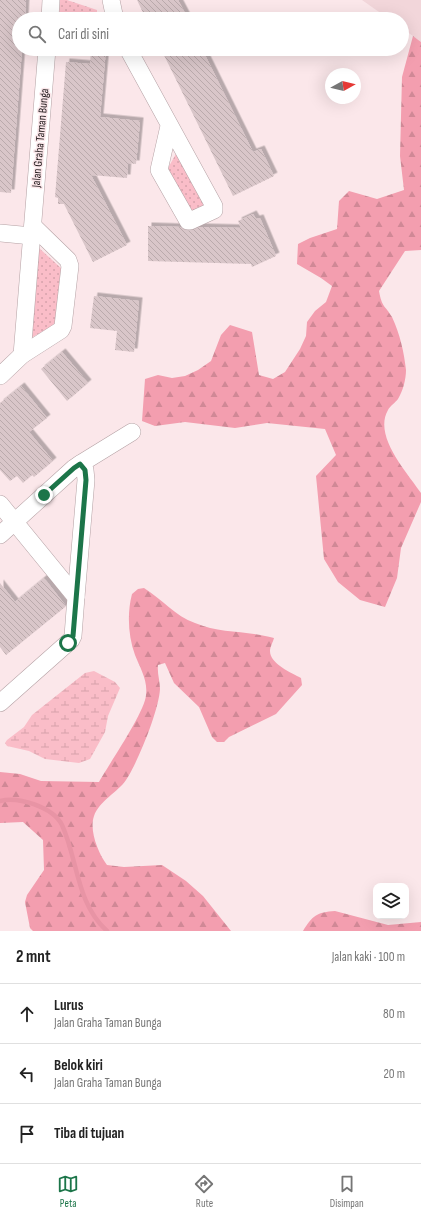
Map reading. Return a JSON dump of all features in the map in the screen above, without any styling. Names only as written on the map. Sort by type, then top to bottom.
[{"type":"street","points":[[50,12],[51,0]]},
{"type":"street","points":[[111,0],[114,12]]},
{"type":"street","name":"Jalan Graha Taman Bunga","points":[[22,355],[46,56]]},
{"type":"street","points":[[132,56],[214,206],[214,210],[190,222],[159,170],[169,126]]},
{"type":"street","points":[[0,232],[32,231],[66,257],[70,266],[62,328],[22,355],[0,376]]},
{"type":"street","points":[[0,535],[74,468],[132,432]]},
{"type":"street","points":[[0,704],[71,640],[73,636],[86,480],[85,470],[80,464]]},
{"type":"street","points":[[0,504],[76,597]]},
{"type":"shaded area","points":[[362,0],[421,0],[421,42],[409,33],[409,12],[379,12]]},
{"type":"green space","points":[[60,0],[67,0],[97,10],[97,12],[59,12]]},
{"type":"green space","points":[[413,36],[421,42],[421,250],[405,251],[379,291],[383,304],[392,317],[397,330],[403,350],[406,370],[405,381],[398,399],[388,410],[385,420],[385,431],[388,442],[400,464],[421,493],[421,502],[401,548],[397,578],[385,607],[360,600],[338,582],[324,559],[316,476],[336,455],[325,429],[267,423],[235,428],[185,422],[155,426],[142,421],[145,379],[158,375],[172,378],[185,376],[198,370],[211,361],[221,335],[230,325],[252,332],[259,375],[273,379],[285,372],[300,349],[306,336],[307,322],[315,311],[326,302],[332,286],[297,264],[298,244],[310,238],[337,229],[339,201],[349,191],[377,199],[404,190],[400,156],[402,77],[408,56],[409,56]]},
{"type":"green space","points":[[177,152],[207,207],[192,214],[168,168]]},
{"type":"green space","points":[[39,248],[62,269],[56,324],[31,338]]},
{"type":"green space","points":[[144,588],[175,612],[195,623],[214,629],[274,638],[270,648],[271,656],[282,668],[301,678],[302,685],[276,714],[229,737],[224,742],[217,742],[212,737],[199,707],[174,683],[165,663],[158,665],[160,689],[159,698],[142,749],[126,780],[104,801],[94,816],[93,828],[95,841],[100,854],[107,865],[124,867],[162,865],[186,881],[203,896],[231,931],[33,931],[30,928],[25,902],[27,895],[44,870],[43,840],[23,822],[0,823],[0,772],[20,774],[41,781],[99,782],[140,713],[146,695],[145,679],[135,655],[129,624],[129,609],[132,594],[138,589]]},
{"type":"green space","points":[[94,671],[115,682],[120,688],[108,716],[105,732],[90,759],[79,763],[45,759],[29,751],[7,746],[5,743],[7,740],[24,727],[32,715],[85,673]]},
{"type":"green space","points":[[335,911],[388,925],[421,922],[421,931],[303,931],[312,918],[324,912]]},
{"type":"building","points":[[0,0],[26,0],[25,12],[12,12],[12,56],[21,56],[11,193],[0,192]]},
{"type":"building","points":[[137,0],[178,0],[184,12],[143,12]]},
{"type":"building","points":[[91,56],[105,56],[100,117],[140,121],[136,164],[128,163],[127,178],[91,175],[127,245],[93,262],[64,204],[58,204],[58,198],[55,197],[66,62],[90,64]]},
{"type":"building","points":[[164,56],[205,56],[253,152],[261,149],[274,176],[233,196]]},
{"type":"building","points":[[253,214],[256,219],[260,218],[276,256],[252,267],[251,264],[148,261],[148,226],[180,227],[188,231],[200,227],[241,228],[238,221]]},
{"type":"building","points":[[94,296],[139,301],[134,352],[115,350],[117,331],[90,328]]},
{"type":"building","points":[[62,352],[88,383],[67,401],[41,369]]},
{"type":"building","points":[[21,386],[47,418],[29,432],[53,461],[34,477],[32,475],[23,483],[17,476],[10,481],[0,470],[0,403]]},
{"type":"building","points":[[44,578],[65,607],[6,655],[0,647],[0,583],[15,602]]},
{"type":"waterway","points":[[0,801],[16,800],[34,804],[51,813],[62,825],[83,894],[89,908],[107,931]]},
{"type":"route","points":[[44,495],[80,464],[85,470],[86,480],[73,636],[68,643]]}]
